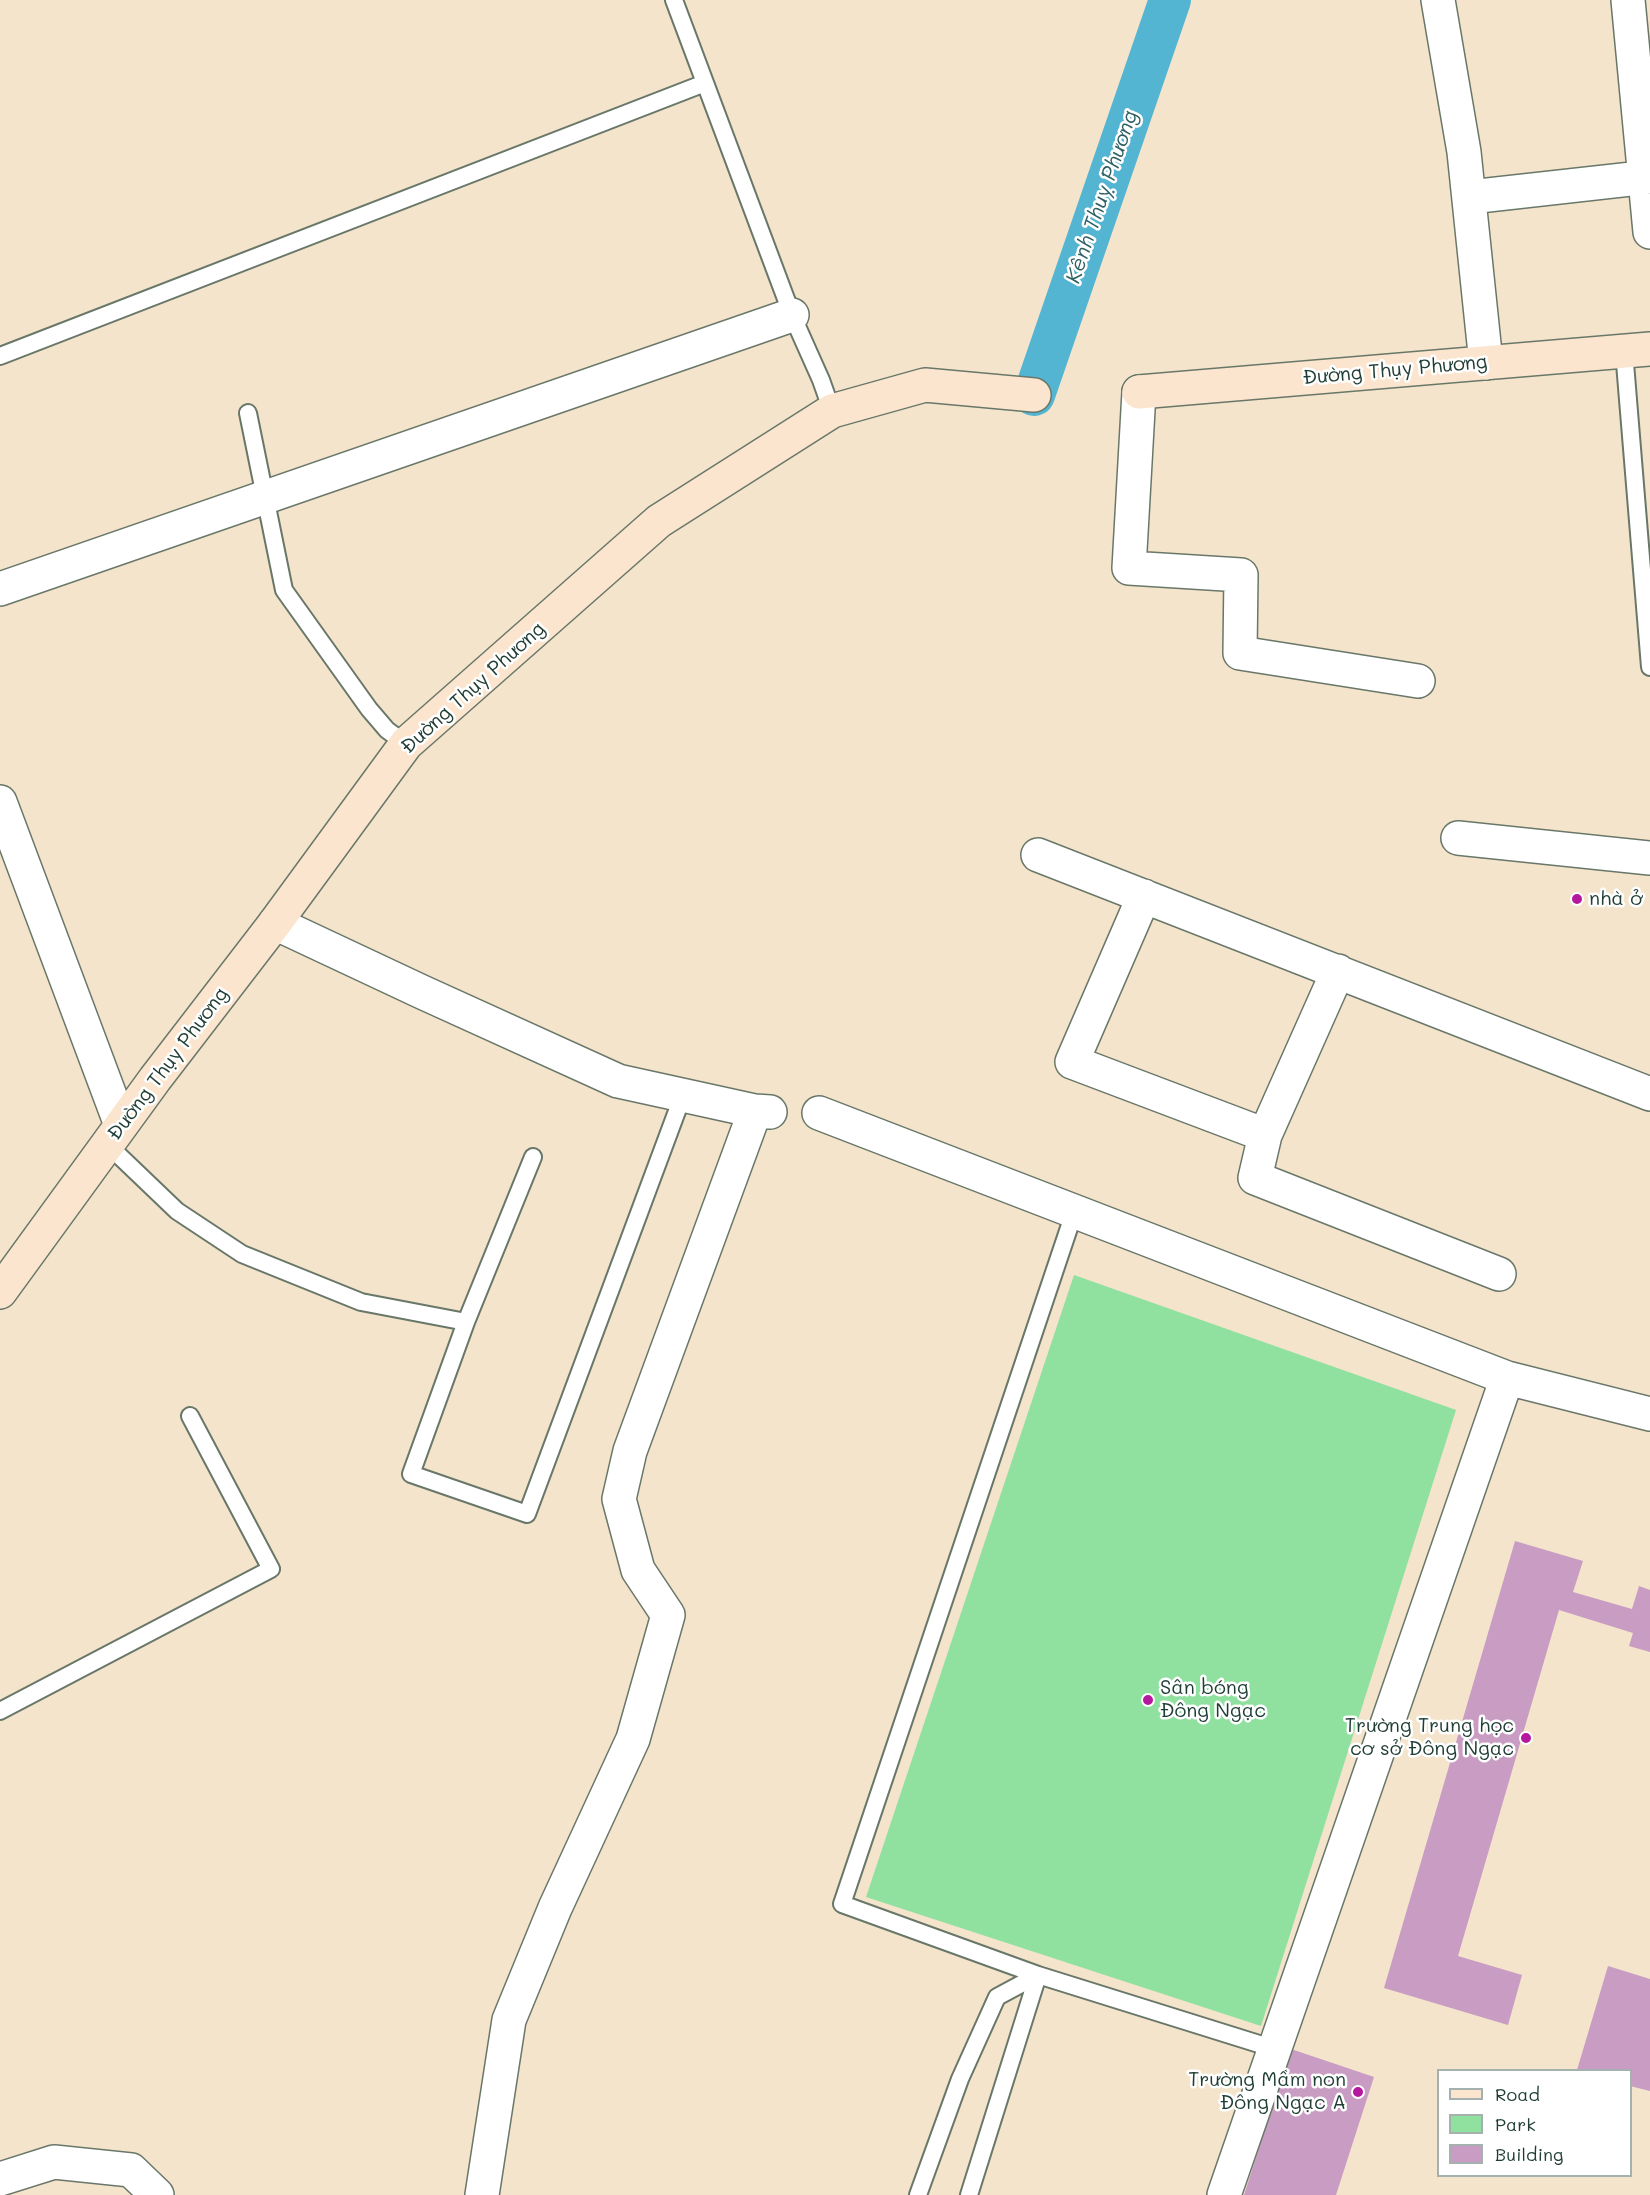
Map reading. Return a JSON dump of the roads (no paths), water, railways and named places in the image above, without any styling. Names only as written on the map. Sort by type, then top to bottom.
[{"type":"main road","name":"Đường Thụy Phương","points":[[1139,392],[1637,350]]},
{"type":"main road","name":"Đường Thụy Phương","points":[[0,1292],[114,1135],[275,923],[406,744],[659,522],[832,411],[925,385],[1034,395]]},
{"type":"street","points":[[1438,0],[1470,197],[1486,363]]},
{"type":"street","points":[[1628,0],[1647,177],[1650,232]]},
{"type":"street","points":[[1470,197],[1647,177]]},
{"type":"street","points":[[0,589],[792,315]]},
{"type":"street","points":[[1139,392],[1129,568],[1241,575],[1240,653],[1418,681]]},
{"type":"street","points":[[0,802],[114,1135]]},
{"type":"street","points":[[1458,838],[1650,858]]},
{"type":"street","points":[[1038,855],[1650,1094]]},
{"type":"street","points":[[1144,896],[1072,1062],[1265,1135]]},
{"type":"street","points":[[275,923],[618,1081],[763,1111],[629,1455],[619,1499],[638,1570],[668,1615],[633,1739],[555,1908],[509,2020],[482,2195]]},
{"type":"street","points":[[1338,971],[1265,1135],[1255,1178],[1499,1274]]},
{"type":"street","points":[[819,1113],[1507,1378],[1650,1414]]},
{"type":"street","points":[[1224,2195],[1507,1378]]},
{"type":"street","points":[[0,2179],[54,2162],[87,2165],[132,2170],[157,2195]]},
{"type":"lane","points":[[674,0],[792,315],[832,411]]},
{"type":"lane","points":[[0,356],[705,83]]},
{"type":"lane","points":[[1637,350],[1650,667]]},
{"type":"lane","points":[[248,413],[284,590],[369,709],[387,730],[406,744]]},
{"type":"lane","points":[[533,1157],[466,1322],[411,1474],[527,1514],[683,1095]]},
{"type":"lane","points":[[114,1135],[177,1211],[242,1254],[361,1302],[466,1322]]},
{"type":"lane","points":[[1074,1213],[842,1904],[1038,1975],[1275,2049]]},
{"type":"lane","points":[[0,1711],[271,1569],[190,1416]]},
{"type":"lane","points":[[918,2195],[960,2079],[997,1997],[1038,1975]]},
{"type":"lane","points":[[969,2195],[1038,1975]]},
{"type":"waterway","name":"Kênh Thuỵ Phương","points":[[1034,395],[1170,0]]},
{"type":"place","name":"nhà ở","points":[[1577,899]]},
{"type":"place","name":"Sân bóng Đông Ngạc","points":[[1148,1700]]},
{"type":"place","name":"Trường Trung học cơ sở Đông Ngạc","points":[[1526,1738]]},
{"type":"place","name":"Trường Mầm non Đông Ngạc A","points":[[1358,2092]]}]
